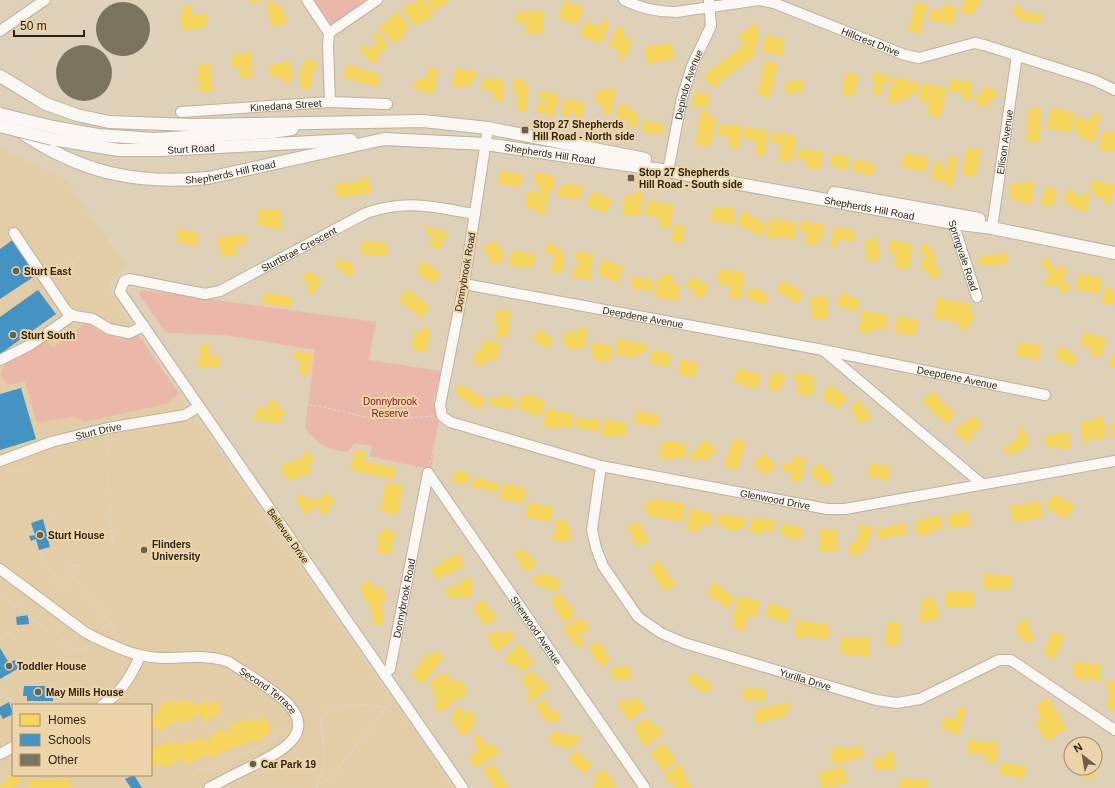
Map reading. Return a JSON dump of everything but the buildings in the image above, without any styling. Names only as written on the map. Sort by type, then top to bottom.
[{"type":"main road","name":"Shepherds Hill Road","points":[[0,76],[46,104],[77,115],[109,122],[193,125],[348,121],[423,121],[488,128],[669,168],[953,219],[1115,245]]},
{"type":"main road","name":"Shepherds Hill Road","points":[[0,113],[21,132],[60,156],[101,172],[150,180],[208,178],[384,139],[485,144],[669,168]]},
{"type":"main road","name":"Sturt Road","points":[[0,113],[53,127],[98,135],[154,139],[272,132],[348,121]]},
{"type":"main road","name":"Sturt Road","points":[[0,126],[52,139],[120,150],[162,150],[384,139]]},
{"type":"main road","name":"Shepherds Hill Road","points":[[993,225],[1115,253]]},
{"type":"street","points":[[26,0],[32,9]]},
{"type":"street","points":[[0,31],[45,0]]},
{"type":"street","points":[[307,0],[329,33],[377,0]]},
{"type":"street","name":"Hillcrest Drive","points":[[624,0],[648,9],[664,12],[709,4],[759,0],[774,3],[905,55],[919,58],[974,43],[1017,55],[1094,80],[1115,90]]},
{"type":"street","name":"Depindo Avenue","points":[[669,168],[684,92],[692,66],[711,26],[709,4]]},
{"type":"street","name":"Kinedana Street","points":[[181,112],[330,102],[329,33]]},
{"type":"street","name":"Ellison Avenue","points":[[993,225],[1017,55]]},
{"type":"street","points":[[330,102],[387,104]]},
{"type":"street","name":"Donnybrook Road","points":[[442,416],[440,405],[464,284],[488,128]]},
{"type":"street","name":"Sturtbrae Crescent","points":[[124,281],[137,280],[205,294],[220,291],[366,213],[386,206],[412,204],[475,214]]},
{"type":"street","name":"Springvale Road","points":[[953,219],[977,297]]},
{"type":"street","points":[[14,234],[66,312],[93,319],[109,329],[129,333],[144,326]]},
{"type":"street","name":"Bellevue Drive","points":[[124,281],[120,292],[463,788]]},
{"type":"street","name":"Deepdene Avenue","points":[[464,284],[823,350],[1045,395]]},
{"type":"street","points":[[0,360],[30,345],[73,315]]},
{"type":"street","name":"Deepdene Avenue","points":[[823,350],[982,484]]},
{"type":"street","name":"Sturt Drive","points":[[1,460],[58,440],[108,428],[185,415],[198,406]]},
{"type":"street","name":"Glenwood Drive","points":[[442,416],[450,422],[601,466],[827,509],[845,509],[1115,461]]},
{"type":"street","name":"Yurilla Drive","points":[[601,466],[592,530],[596,548],[603,566],[638,617],[662,633],[684,643],[876,700],[896,703],[920,699],[999,660],[1011,660],[1115,730]]},
{"type":"street","name":"Donnybrook Road","points":[[384,674],[390,669],[428,473]]},
{"type":"street","name":"Sherwood Avenue","points":[[428,473],[645,788]]},
{"type":"street","points":[[0,569],[86,632],[110,644],[140,656],[134,671],[123,687],[109,701],[104,704]]},
{"type":"street","name":"Second Terrace","points":[[140,656],[204,656],[229,662],[288,704],[297,719],[298,727],[292,740]]},
{"type":"street","points":[[209,788],[277,754],[292,740]]},
{"type":"street","points":[[0,754],[12,747]]},
{"type":"path","points":[[49,85],[54,63],[102,6],[112,0]]},
{"type":"path","points":[[0,36],[22,66],[66,98],[82,103],[93,103],[103,98],[154,40],[156,25],[150,11],[137,0]]},
{"type":"path","points":[[7,47],[35,28],[44,41],[17,60]]},
{"type":"path","points":[[81,30],[126,72]]},
{"type":"path","points":[[103,98],[108,100],[132,99],[158,102],[170,105],[181,112]]},
{"type":"path","points":[[66,267],[83,255]]},
{"type":"path","points":[[198,406],[255,396],[324,407],[374,419],[376,411],[412,418],[442,416],[428,473]]},
{"type":"path","points":[[100,438],[106,438],[107,456]]},
{"type":"path","points":[[1,460],[8,470],[28,471]]},
{"type":"path","points":[[108,473],[109,493]]},
{"type":"path","points":[[110,506],[110,520],[114,544]]},
{"type":"path","points":[[43,520],[43,517],[52,512]]},
{"type":"path","points":[[40,550],[44,561],[63,587],[75,578]]},
{"type":"path","points":[[80,566],[73,565],[68,569],[115,629],[100,623],[107,635],[113,638],[110,644]]},
{"type":"path","points":[[0,594],[45,629],[54,627],[69,649],[79,651],[92,645]]},
{"type":"path","points":[[0,639],[11,632]]},
{"type":"path","points":[[0,694],[10,698],[14,704]]},
{"type":"path","points":[[317,788],[343,764],[360,744],[371,724],[386,708],[400,698]]},
{"type":"path","points":[[317,788],[319,775],[324,763],[324,748],[320,719],[332,707],[365,705],[386,708]]},
{"type":"path","points":[[197,769],[214,768],[229,759],[255,750],[283,732],[292,740]]},
{"type":"path","points":[[0,782],[12,766]]},
{"type":"shaded area","name":"Flinders University","points":[[0,148],[65,179],[126,266],[109,284],[114,300],[453,788],[0,788]]},
{"type":"green space","points":[[313,0],[367,0],[331,25]]},
{"type":"green space","name":"Donnybrook Reserve","points":[[142,290],[376,322],[369,360],[441,371],[433,403],[439,420],[431,470],[370,456],[372,446],[355,443],[347,452],[333,449],[323,445],[310,434],[305,428],[315,350],[225,335],[166,333],[139,294]]},
{"type":"green space","points":[[87,323],[97,330],[119,339],[137,333],[179,394],[166,404],[84,422],[75,416],[37,423],[25,381],[7,385],[1,375],[5,363],[23,354],[46,339],[52,348]]},
{"type":"place","name":"Stop 27 Shepherds Hill Road - North side","points":[[525,130]]},
{"type":"place","name":"Stop 27 Shepherds Hill Road - South side","points":[[631,178]]},
{"type":"place","name":"Sturt East","points":[[16,271]]},
{"type":"place","name":"Sturt South","points":[[13,335]]},
{"type":"place","name":"Sturt House","points":[[40,535]]},
{"type":"place","name":"Flinders University","points":[[144,550]]},
{"type":"place","name":"Toddler House","points":[[9,666]]},
{"type":"place","name":"May Mills House","points":[[38,692]]},
{"type":"place","name":"Car Park 19","points":[[253,764]]}]
